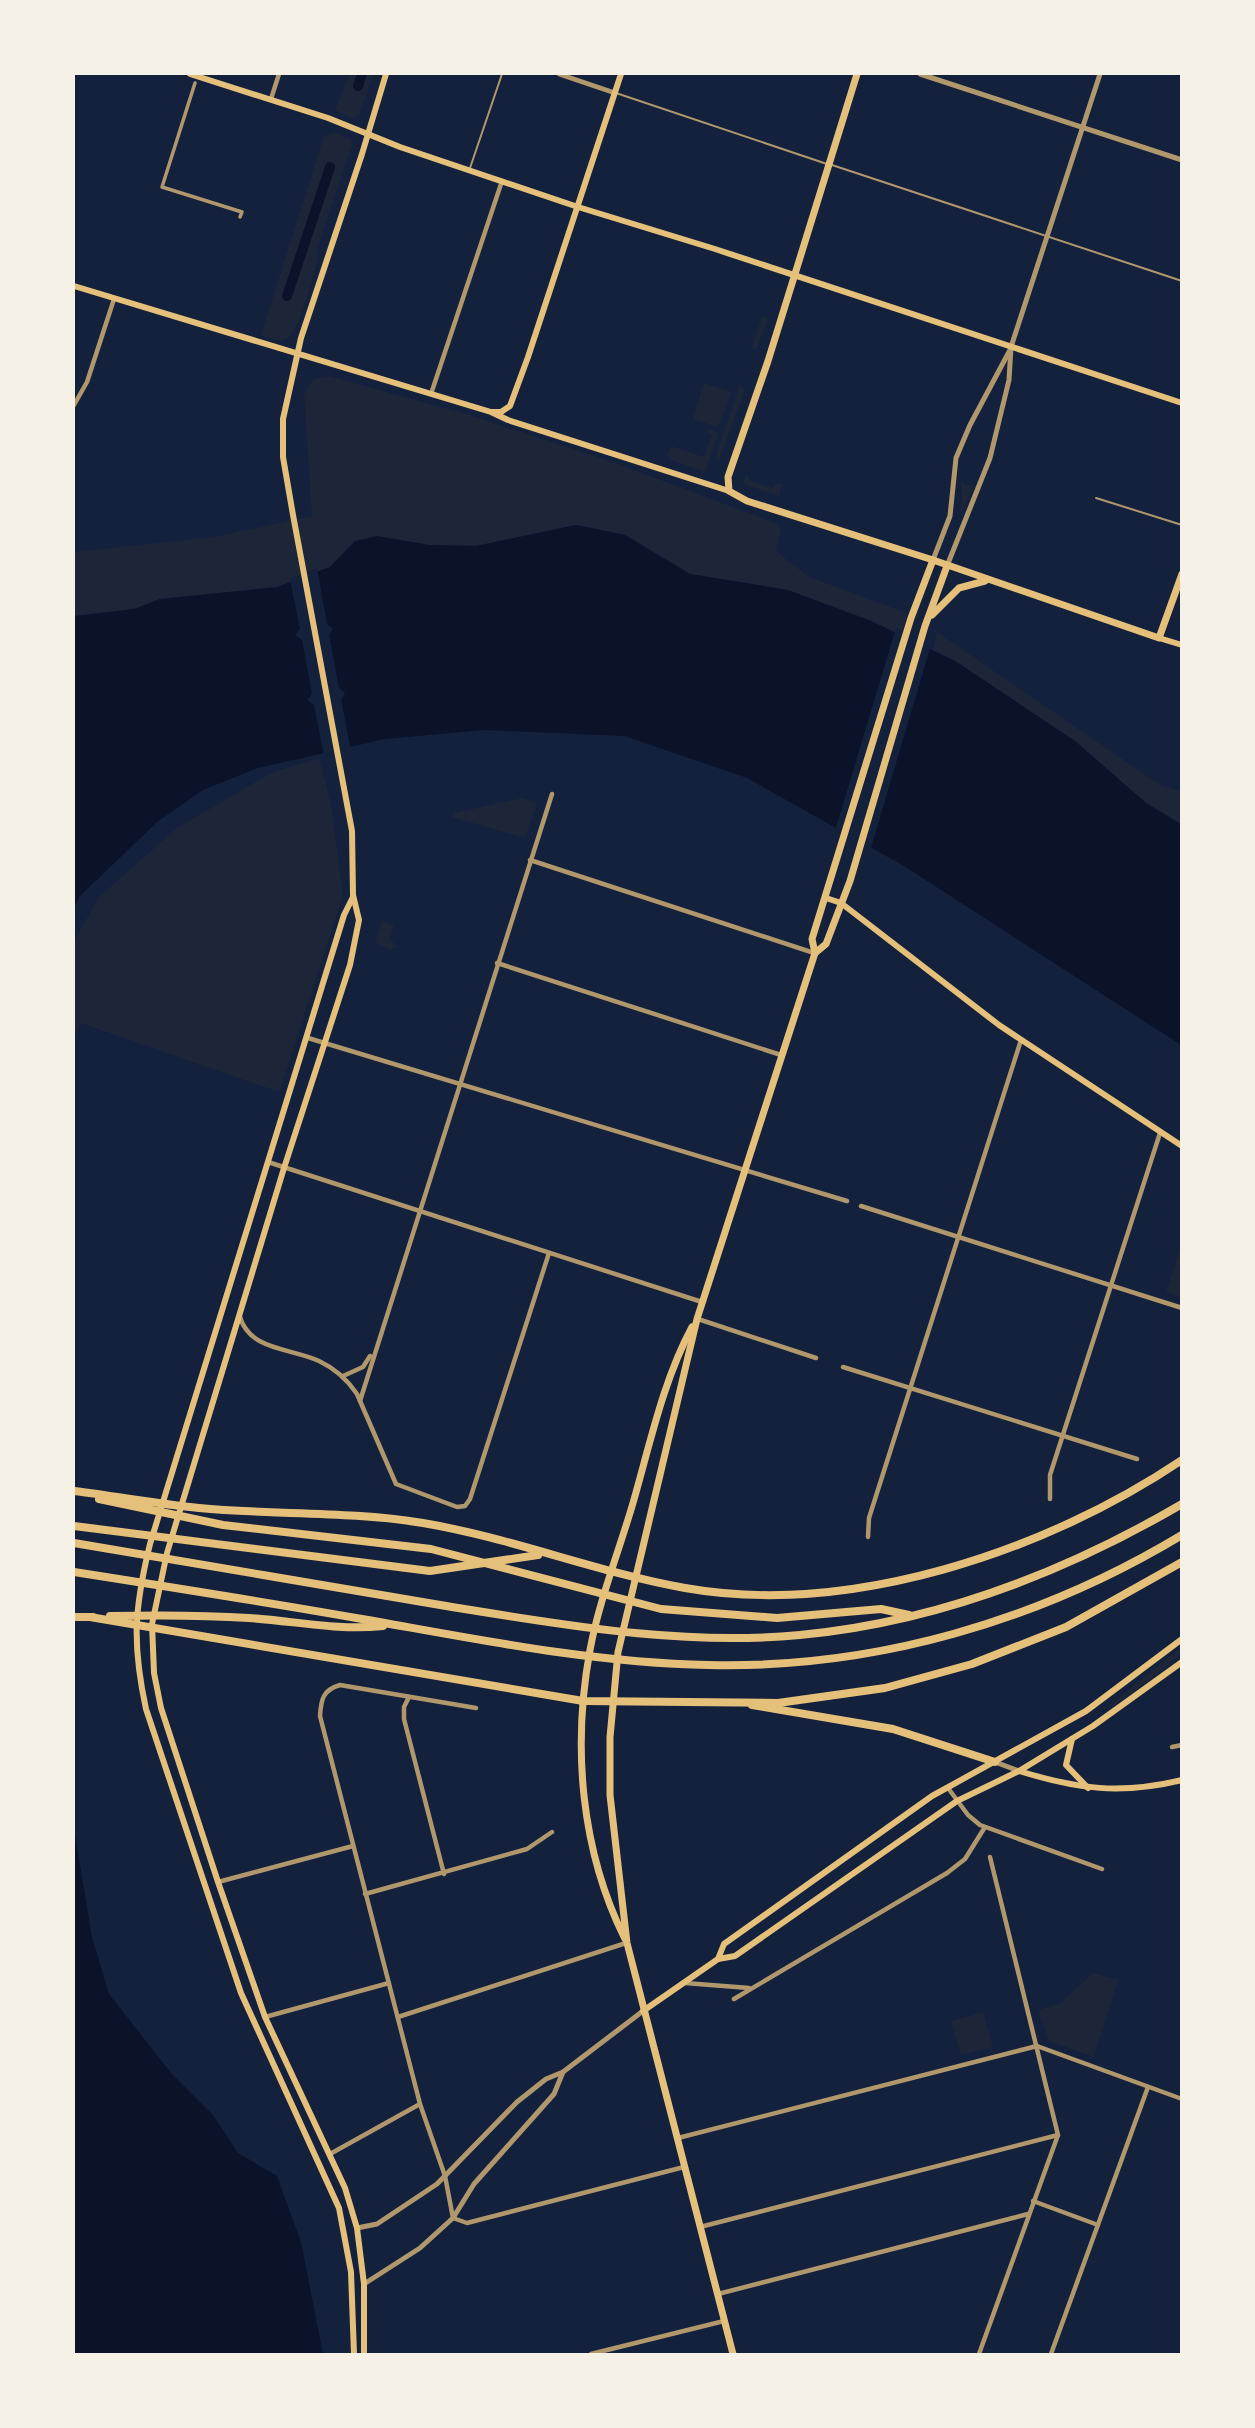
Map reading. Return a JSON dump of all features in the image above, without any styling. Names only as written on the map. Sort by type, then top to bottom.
[{"type":"highway","points":[[146,1505],[386,1518],[455,1529],[637,1578],[689,1588],[784,1595],[873,1585],[942,1568],[1042,1535],[1181,1461]]},
{"type":"highway","points":[[74,1492],[146,1505],[196,1520],[392,1542],[462,1556],[645,1606],[747,1618],[810,1617],[881,1609],[912,1615]]},
{"type":"highway","points":[[74,1543],[579,1627],[638,1634],[755,1639],[849,1629],[1003,1591],[1116,1543],[1181,1504]]},
{"type":"highway","points":[[74,1526],[430,1572],[529,1555],[552,1556]]},
{"type":"highway","points":[[74,1572],[572,1654],[631,1661],[758,1665],[836,1658],[911,1645],[1058,1600],[1181,1535]]},
{"type":"highway","points":[[90,1617],[583,1701],[746,1703],[853,1694],[949,1672],[1066,1627],[1181,1562]]},
{"type":"highway","points":[[74,1617],[173,1615],[252,1618],[351,1629],[389,1625]]},
{"type":"highway","points":[[746,1703],[760,1708],[893,1729],[995,1762]]},
{"type":"main road","points":[[190,74],[271,99],[578,207],[1181,403]]},
{"type":"main road","points":[[364,2354],[364,2284],[357,2228],[345,2188],[265,2017],[218,1882],[160,1708],[154,1673],[152,1624],[167,1553],[284,1168],[325,1044],[359,920],[354,895],[354,849],[293,515],[284,457],[283,419],[297,355],[386,74]]},
{"type":"main road","points":[[491,412],[503,411],[511,403],[621,74]]},
{"type":"main road","points":[[729,491],[727,477],[795,276],[857,74]]},
{"type":"main road","points":[[74,286],[491,412],[508,420],[729,491],[747,501],[933,560],[987,581],[1181,645]]},
{"type":"main road","points":[[733,2354],[627,1943],[610,1795],[613,1703],[618,1652],[697,1319],[815,953],[812,939],[911,618],[933,560]]},
{"type":"main road","points":[[815,953],[826,944],[850,881],[927,623],[947,566]]},
{"type":"main road","points":[[1159,638],[1181,574]]},
{"type":"main road","points":[[927,623],[959,588],[987,581]]},
{"type":"main road","points":[[354,895],[344,915],[150,1544],[137,1598],[135,1647],[146,1709],[241,1993],[339,2208],[351,2272],[354,2354]]},
{"type":"main road","points":[[826,898],[841,903],[1021,1040],[1181,1146]]},
{"type":"main road","points":[[627,1943],[613,1914],[596,1862],[586,1814],[581,1750],[583,1701],[590,1648],[654,1426],[679,1352],[697,1319]]},
{"type":"main road","points":[[719,1959],[724,1944],[947,1787],[1086,1711],[1181,1639]]},
{"type":"main road","points":[[643,2011],[719,1959],[736,1956],[957,1801],[1019,1771],[1111,1715],[1181,1662]]},
{"type":"main road","points":[[1072,1739],[1066,1765],[1089,1789]]},
{"type":"main road","points":[[1019,1771],[1089,1789],[1143,1788],[1181,1780]]},
{"type":"street","points":[[271,99],[279,74]]},
{"type":"street","points":[[559,74],[615,93]]},
{"type":"street","points":[[920,74],[1181,160]]},
{"type":"street","points":[[933,560],[950,516],[956,458],[1011,347],[1100,74]]},
{"type":"street","points":[[195,83],[162,187],[242,212],[240,217]]},
{"type":"street","points":[[431,394],[502,181]]},
{"type":"street","points":[[74,404],[87,382],[114,299]]},
{"type":"street","points":[[947,566],[990,458],[1009,380],[1011,347]]},
{"type":"street","points":[[360,1401],[374,1349],[552,794]]},
{"type":"street","points":[[530,860],[815,953]]},
{"type":"street","points":[[497,963],[781,1055]]},
{"type":"street","points":[[308,1038],[847,1201]]},
{"type":"street","points":[[868,1537],[869,1518],[1021,1040]]},
{"type":"street","points":[[1050,1499],[1050,1475],[1160,1133]]},
{"type":"street","points":[[268,1162],[702,1302]]},
{"type":"street","points":[[861,1206],[1181,1308]]},
{"type":"street","points":[[240,1317],[243,1327],[253,1337],[315,1359],[343,1376],[360,1401],[396,1484],[457,1507],[465,1506],[470,1500],[549,1253]]},
{"type":"street","points":[[697,1319],[816,1358]]},
{"type":"street","points":[[343,1376],[363,1367],[374,1349]]},
{"type":"street","points":[[843,1367],[1137,1459]]},
{"type":"street","points":[[453,2218],[445,2176],[420,2104],[320,1722],[320,1709],[322,1697],[329,1688],[340,1685],[477,1708]]},
{"type":"street","points":[[409,1697],[404,1707],[404,1718],[444,1874]]},
{"type":"street","points":[[1172,1747],[1181,1745]]},
{"type":"street","points":[[995,1762],[1019,1771]]},
{"type":"street","points":[[947,1787],[973,1820],[985,1827],[1102,1869]]},
{"type":"street","points":[[734,1999],[947,1873],[965,1858],[985,1827]]},
{"type":"street","points":[[365,1894],[527,1849],[552,1832]]},
{"type":"street","points":[[218,1882],[353,1846]]},
{"type":"street","points":[[979,2354],[1058,2134],[990,1857]]},
{"type":"street","points":[[398,2017],[627,1943]]},
{"type":"street","points":[[265,2017],[389,1983]]},
{"type":"street","points":[[684,1983],[739,1989],[754,1987]]},
{"type":"street","points":[[357,2228],[369,2227],[383,2220],[445,2176],[517,2102],[546,2079],[564,2072],[643,2011]]},
{"type":"street","points":[[678,2138],[1037,2046],[1181,2099]]},
{"type":"street","points":[[364,2284],[420,2248],[453,2218],[474,2184],[554,2094],[564,2072]]},
{"type":"street","points":[[1051,2354],[1149,2087]]},
{"type":"street","points":[[330,2154],[420,2104]]},
{"type":"street","points":[[700,2227],[1058,2134]]},
{"type":"street","points":[[453,2218],[467,2223],[685,2166]]},
{"type":"street","points":[[1033,2201],[1098,2225]]},
{"type":"street","points":[[718,2294],[1028,2214]]},
{"type":"street","points":[[591,2354],[724,2320]]},
{"type":"lane","points":[[470,169],[502,74]]},
{"type":"lane","points":[[615,93],[1181,281]]},
{"type":"lane","points":[[1096,498],[1181,525]]},
{"type":"shaded area","points":[[350,74],[373,74],[360,114],[353,119],[335,110]]},
{"type":"shaded area","points":[[335,133],[351,139],[352,146],[317,249],[318,259],[305,302],[297,325],[288,338],[271,339],[261,335],[324,136]]},
{"type":"shaded area","points":[[762,316],[768,319],[756,350],[752,348]]},
{"type":"shaded area","points":[[329,376],[466,414],[610,461],[775,523],[781,529],[776,551],[809,577],[907,613],[901,634],[788,590],[690,574],[625,535],[576,525],[476,546],[429,545],[377,536],[355,542],[330,567],[277,587],[160,599],[134,609],[74,616],[74,552],[214,537],[312,516],[304,393],[314,379]]},
{"type":"shaded area","points":[[704,383],[732,392],[718,427],[693,419]]},
{"type":"shaded area","points":[[740,384],[745,390],[719,460],[715,459]]},
{"type":"shaded area","points":[[710,429],[718,433],[705,472],[671,460],[667,455],[671,446],[704,457],[712,435],[707,433]]},
{"type":"shaded area","points":[[746,474],[751,481],[772,488],[778,483],[782,484],[779,496],[743,484]]},
{"type":"shaded area","points":[[962,481],[966,486],[974,485],[961,513]]},
{"type":"shaded area","points":[[576,525],[625,535],[690,574],[788,590],[869,620],[955,661],[1075,741],[1146,803],[1181,824],[1181,1045],[904,866],[747,778],[624,736],[484,730],[385,739],[258,768],[203,790],[157,822],[80,896],[74,908],[74,616],[134,609],[160,599],[277,587],[330,567],[355,541],[377,536],[429,545],[476,546]]},
{"type":"shaded area","points":[[937,632],[1160,785],[1181,791],[1181,824],[1146,803],[1075,741],[955,661],[933,650]]},
{"type":"shaded area","points":[[319,758],[331,805],[343,895],[279,1092],[81,1023],[74,1037],[74,941],[99,897],[177,828],[271,773]]},
{"type":"shaded area","points":[[522,798],[537,803],[525,838],[452,817],[454,813]]},
{"type":"shaded area","points":[[382,920],[394,926],[390,938],[397,947],[390,950],[375,943]]},
{"type":"shaded area","points":[[1181,1246],[1182,1297],[1166,1292]]},
{"type":"shaded area","points":[[1181,1647],[1181,1654],[1165,1668],[1122,1700],[1110,1705]]},
{"type":"shaded area","points":[[74,1829],[92,1937],[109,1994],[171,2073],[213,2115],[238,2153],[277,2176],[301,2242],[323,2354],[74,2354]]},
{"type":"shaded area","points":[[1093,1973],[1118,1980],[1094,2057],[1049,2041],[1038,2010],[1061,2003]]},
{"type":"shaded area","points":[[983,2012],[993,2047],[961,2055],[951,2021]]},
{"type":"pier","points":[[317,568],[327,624],[333,629],[329,635],[339,688],[345,693],[341,700],[351,750],[324,756],[314,705],[307,700],[312,694],[302,640],[295,635],[300,629],[290,579]]},
{"type":"pier","points":[[896,628],[931,645],[870,851],[835,831]]},
{"type":"waterway","points":[[358,86],[362,74]]},
{"type":"waterway","points":[[287,296],[330,167]]}]
